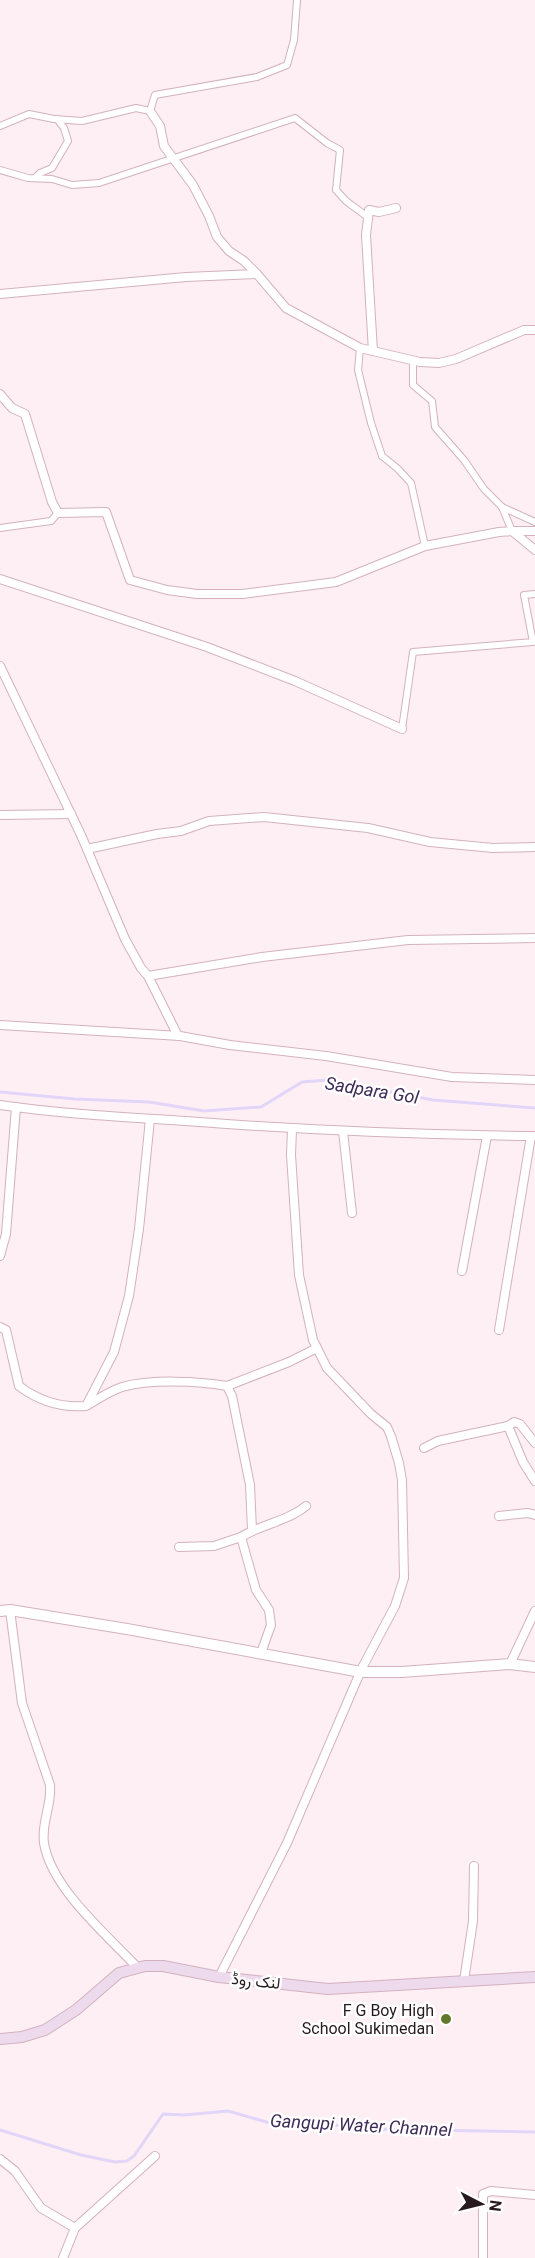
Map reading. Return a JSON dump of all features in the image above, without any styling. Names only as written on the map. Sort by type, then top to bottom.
[{"type":"main road","name":"لنک روڈ","points":[[0,2039],[22,2037],[45,2030],[75,2010],[119,1974],[137,1967],[163,1966],[219,1977],[327,1989],[535,1977]]},
{"type":"street","points":[[150,111],[155,94],[257,77],[287,65],[294,40],[297,0]]},
{"type":"street","points":[[0,126],[29,114],[82,121],[136,108],[150,111],[160,126],[164,146],[193,185],[217,237],[229,251],[244,261],[286,308],[360,348],[413,360],[439,363],[456,359],[524,330],[535,330]]},
{"type":"street","points":[[0,170],[72,184],[99,183],[295,118],[327,143],[340,150],[336,190],[346,201],[365,214]]},
{"type":"street","points":[[35,178],[52,168],[68,141],[64,128],[57,119]]},
{"type":"street","points":[[373,351],[366,235],[369,210],[379,212],[396,208]]},
{"type":"street","points":[[0,294],[186,277],[257,274]]},
{"type":"street","points":[[360,348],[358,370],[371,423],[382,456],[411,483],[425,546]]},
{"type":"street","points":[[413,360],[413,385],[432,401],[435,427],[464,460],[484,489],[502,507],[535,522]]},
{"type":"street","points":[[0,394],[12,408],[25,414],[52,502],[58,513]]},
{"type":"street","points":[[502,507],[512,531],[535,550]]},
{"type":"street","points":[[0,528],[51,521],[58,513],[106,512],[130,580],[167,590],[196,594],[242,594],[336,582],[425,546],[499,532],[535,531]]},
{"type":"street","points":[[0,579],[207,647],[295,681],[402,729],[413,652],[533,642],[524,595],[535,594]]},
{"type":"street","points":[[0,666],[71,814],[125,939],[148,976],[178,1036]]},
{"type":"street","points":[[0,815],[71,814]]},
{"type":"street","points":[[87,849],[181,831],[208,822],[264,817],[368,828],[430,842],[493,848],[535,847]]},
{"type":"street","points":[[148,976],[262,957],[408,940],[535,938]]},
{"type":"street","points":[[0,1025],[178,1036],[230,1045],[326,1056],[452,1077],[535,1080]]},
{"type":"street","points":[[0,1105],[292,1129],[533,1136],[499,1330]]},
{"type":"street","points":[[0,1256],[6,1234],[16,1107]]},
{"type":"street","points":[[86,1406],[114,1352],[129,1296],[139,1229],[150,1119]]},
{"type":"street","points":[[219,1977],[287,1843],[360,1672],[395,1605],[403,1586],[405,1564],[399,1463],[387,1427],[371,1414],[327,1368],[316,1348],[299,1275],[291,1155],[292,1129]]},
{"type":"street","points":[[343,1131],[352,1213]]},
{"type":"street","points":[[462,1270],[487,1136]]},
{"type":"street","points":[[0,1327],[6,1330],[19,1386],[49,1402],[72,1407],[86,1406],[123,1387],[170,1382],[227,1386],[289,1362],[316,1348]]},
{"type":"street","points":[[227,1386],[232,1396],[250,1485],[252,1530]]},
{"type":"street","points":[[424,1448],[438,1441],[508,1426],[514,1422],[520,1424],[535,1443]]},
{"type":"street","points":[[508,1426],[523,1462],[535,1481]]},
{"type":"street","points":[[179,1547],[214,1546],[296,1514],[306,1506]]},
{"type":"street","points":[[499,1516],[535,1515]]},
{"type":"street","points":[[241,1537],[256,1590],[269,1610],[271,1625],[261,1653]]},
{"type":"street","points":[[137,1967],[68,1891],[50,1863],[44,1844],[43,1824],[51,1793],[50,1785],[22,1703],[5,1611],[261,1653],[360,1672],[402,1672],[510,1664],[535,1667]]},
{"type":"street","points":[[510,1664],[535,1611]]},
{"type":"street","points":[[464,1981],[473,1921],[474,1866]]},
{"type":"street","points":[[63,2258],[75,2228],[155,2156]]},
{"type":"street","points":[[0,2159],[15,2171],[41,2208],[75,2228]]},
{"type":"street","points":[[483,2258],[483,2194],[491,2191],[535,2195]]},
{"type":"waterway","name":"Sadpara Gol","points":[[0,1092],[75,1099],[149,1102],[204,1111],[261,1107],[302,1082],[327,1080],[433,1100],[535,1108]]},
{"type":"waterway","name":"Gangupi Water Channel","points":[[0,2130],[81,2155],[115,2162],[127,2161],[134,2156],[163,2114],[184,2115],[228,2111],[277,2125],[317,2123],[367,2129],[535,2132]]},
{"type":"place","name":"F G Boy High School Sukimedan","points":[[446,2019]]}]
